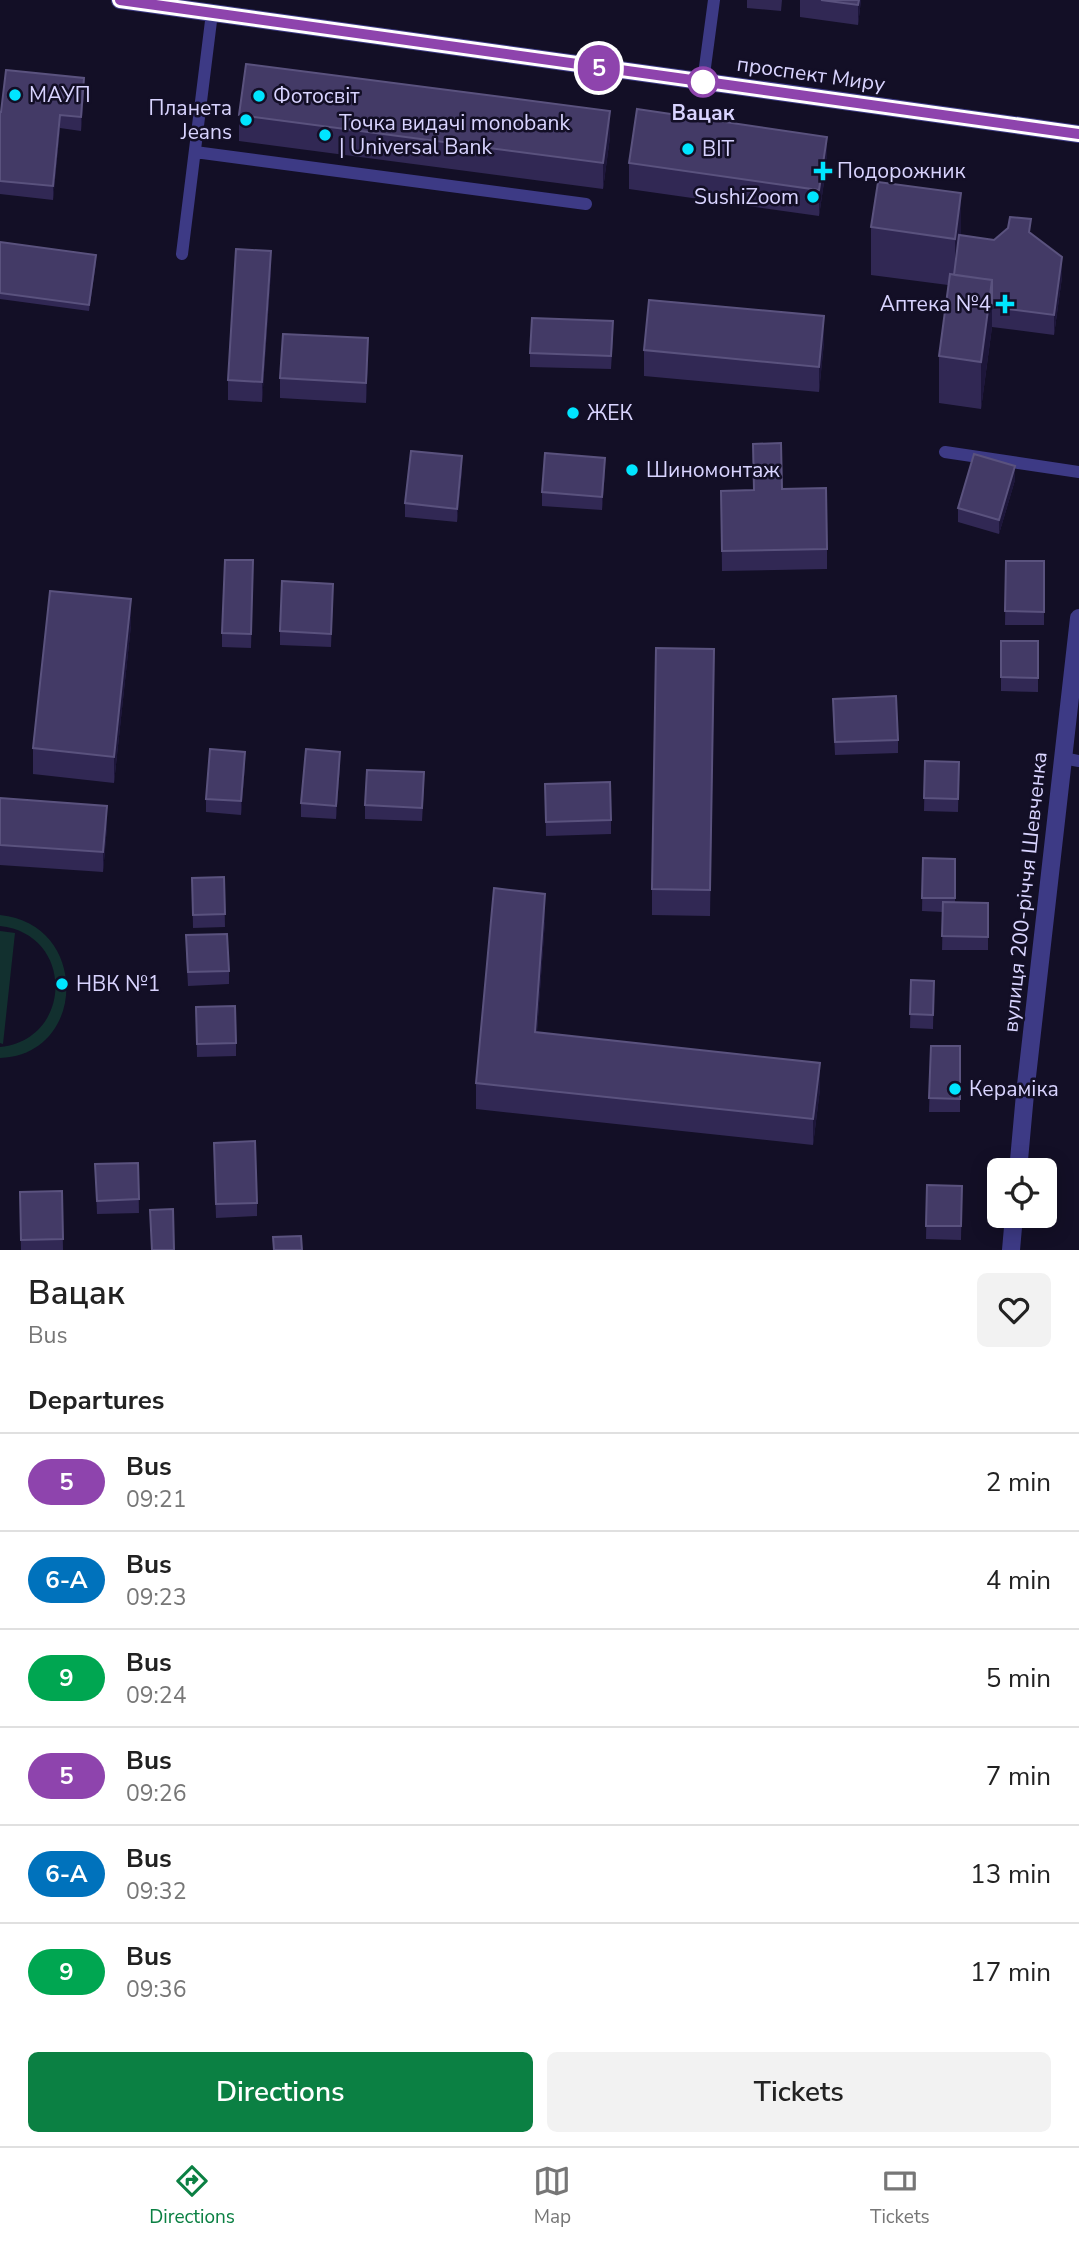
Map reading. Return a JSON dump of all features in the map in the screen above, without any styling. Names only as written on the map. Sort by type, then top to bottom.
[{"type":"street","name":"проспект Миру","points":[[120,0],[1079,134]]},
{"type":"street","name":"вулиця 200-річчя Шевченка","points":[[1020,1158],[1071,760],[1079,618]]},
{"type":"street","points":[[1011,1250],[1013,1228]]},
{"type":"lane","points":[[702,82],[714,0]]},
{"type":"lane","points":[[182,254],[212,13]]},
{"type":"lane","points":[[195,152],[586,204]]},
{"type":"lane","points":[[945,453],[1079,472]]},
{"type":"green space","points":[[0,915],[29,924],[50,941],[62,963],[66,989],[62,1014],[49,1036],[29,1051],[0,1058],[0,1047],[24,1040],[41,1026],[52,1008],[55,987],[52,966],[42,947],[25,933],[0,926]]},
{"type":"green space","points":[[0,931],[15,933],[3,1044],[0,1043]]},
{"type":"building","points":[[821,0],[859,0],[858,5]]},
{"type":"building","points":[[246,64],[610,111],[603,163],[239,115]]},
{"type":"building","points":[[6,70],[84,78],[81,117],[60,115],[53,186],[0,181],[0,112]]},
{"type":"building","points":[[637,109],[827,137],[819,190],[629,163]]},
{"type":"building","points":[[878,182],[961,193],[955,239],[871,227]]},
{"type":"building","points":[[1010,217],[1031,219],[1029,232],[1062,257],[1054,315],[992,307],[992,280],[954,275],[959,235],[994,240],[1008,228]]},
{"type":"building","points":[[0,242],[96,255],[89,305],[0,293]]},
{"type":"building","points":[[236,249],[271,251],[262,382],[228,380]]},
{"type":"building","points":[[950,274],[992,280],[981,362],[939,356]]},
{"type":"building","points":[[649,300],[824,316],[819,367],[644,350]]},
{"type":"building","points":[[532,318],[613,321],[611,356],[530,353]]},
{"type":"building","points":[[283,334],[368,338],[366,383],[280,378]]},
{"type":"building","points":[[781,443],[782,489],[826,488],[827,549],[722,551],[721,491],[754,490],[753,444]]},
{"type":"building","points":[[411,451],[462,456],[457,509],[405,503]]},
{"type":"building","points":[[545,453],[605,458],[602,497],[542,492]]},
{"type":"building","points":[[974,454],[1015,466],[999,520],[958,508]]},
{"type":"building","points":[[225,560],[253,560],[251,634],[222,633]]},
{"type":"building","points":[[1006,561],[1044,561],[1044,612],[1005,611]]},
{"type":"building","points":[[282,581],[333,584],[331,634],[280,631]]},
{"type":"building","points":[[50,591],[131,599],[114,757],[33,748]]},
{"type":"building","points":[[1001,641],[1038,641],[1038,678],[1001,677]]},
{"type":"building","points":[[656,648],[714,649],[710,890],[652,889]]},
{"type":"building","points":[[896,696],[898,740],[835,742],[833,699]]},
{"type":"building","points":[[210,749],[245,752],[241,801],[206,799]]},
{"type":"building","points":[[306,749],[340,752],[336,806],[301,803]]},
{"type":"building","points":[[925,761],[959,762],[958,799],[924,798]]},
{"type":"building","points":[[367,770],[424,772],[422,808],[365,805]]},
{"type":"building","points":[[610,782],[611,820],[546,822],[545,784]]},
{"type":"building","points":[[0,798],[107,806],[103,852],[0,845]]},
{"type":"building","points":[[923,858],[955,859],[955,898],[922,898]]},
{"type":"building","points":[[224,877],[225,914],[193,915],[192,878]]},
{"type":"building","points":[[494,888],[545,894],[535,1032],[820,1063],[813,1119],[476,1083]]},
{"type":"building","points":[[943,902],[988,903],[988,937],[942,936]]},
{"type":"building","points":[[227,934],[229,971],[188,972],[186,935]]},
{"type":"building","points":[[911,980],[934,981],[933,1015],[910,1014]]},
{"type":"building","points":[[235,1006],[236,1043],[197,1044],[196,1007]]},
{"type":"building","points":[[931,1046],[960,1046],[960,1099],[929,1098]]},
{"type":"building","points":[[255,1141],[257,1203],[216,1204],[214,1143]]},
{"type":"building","points":[[138,1163],[139,1199],[97,1201],[95,1164]]},
{"type":"building","points":[[927,1185],[962,1186],[961,1226],[926,1226]]},
{"type":"building","points":[[62,1191],[63,1239],[21,1240],[20,1192]]},
{"type":"building","points":[[173,1209],[174,1250],[152,1250],[150,1210]]},
{"type":"building","points":[[301,1236],[302,1250],[274,1250],[273,1237]]},
{"type":"bus line","name":"5","points":[[120,0],[1079,134]]},
{"type":"place","name":"Вацак","points":[[703,82]]},
{"type":"place","name":"МАУП","points":[[15,95]]},
{"type":"place","name":"Фотосвіт","points":[[259,96]]},
{"type":"place","name":"Планета Jeans","points":[[246,120]]},
{"type":"place","name":"Точка видачі monobank | Universal Bank","points":[[325,135]]},
{"type":"place","name":"ВІТ","points":[[688,149]]},
{"type":"place","name":"Подорожник","points":[[823,171]]},
{"type":"place","name":"SushiZoom","points":[[813,197]]},
{"type":"place","name":"Аптека №4","points":[[1005,304]]},
{"type":"place","name":"ЖЕК","points":[[573,413]]},
{"type":"place","name":"Шиномонтаж","points":[[632,470]]},
{"type":"place","name":"НВК №1","points":[[62,984]]},
{"type":"place","name":"Кераміка","points":[[955,1089]]}]
